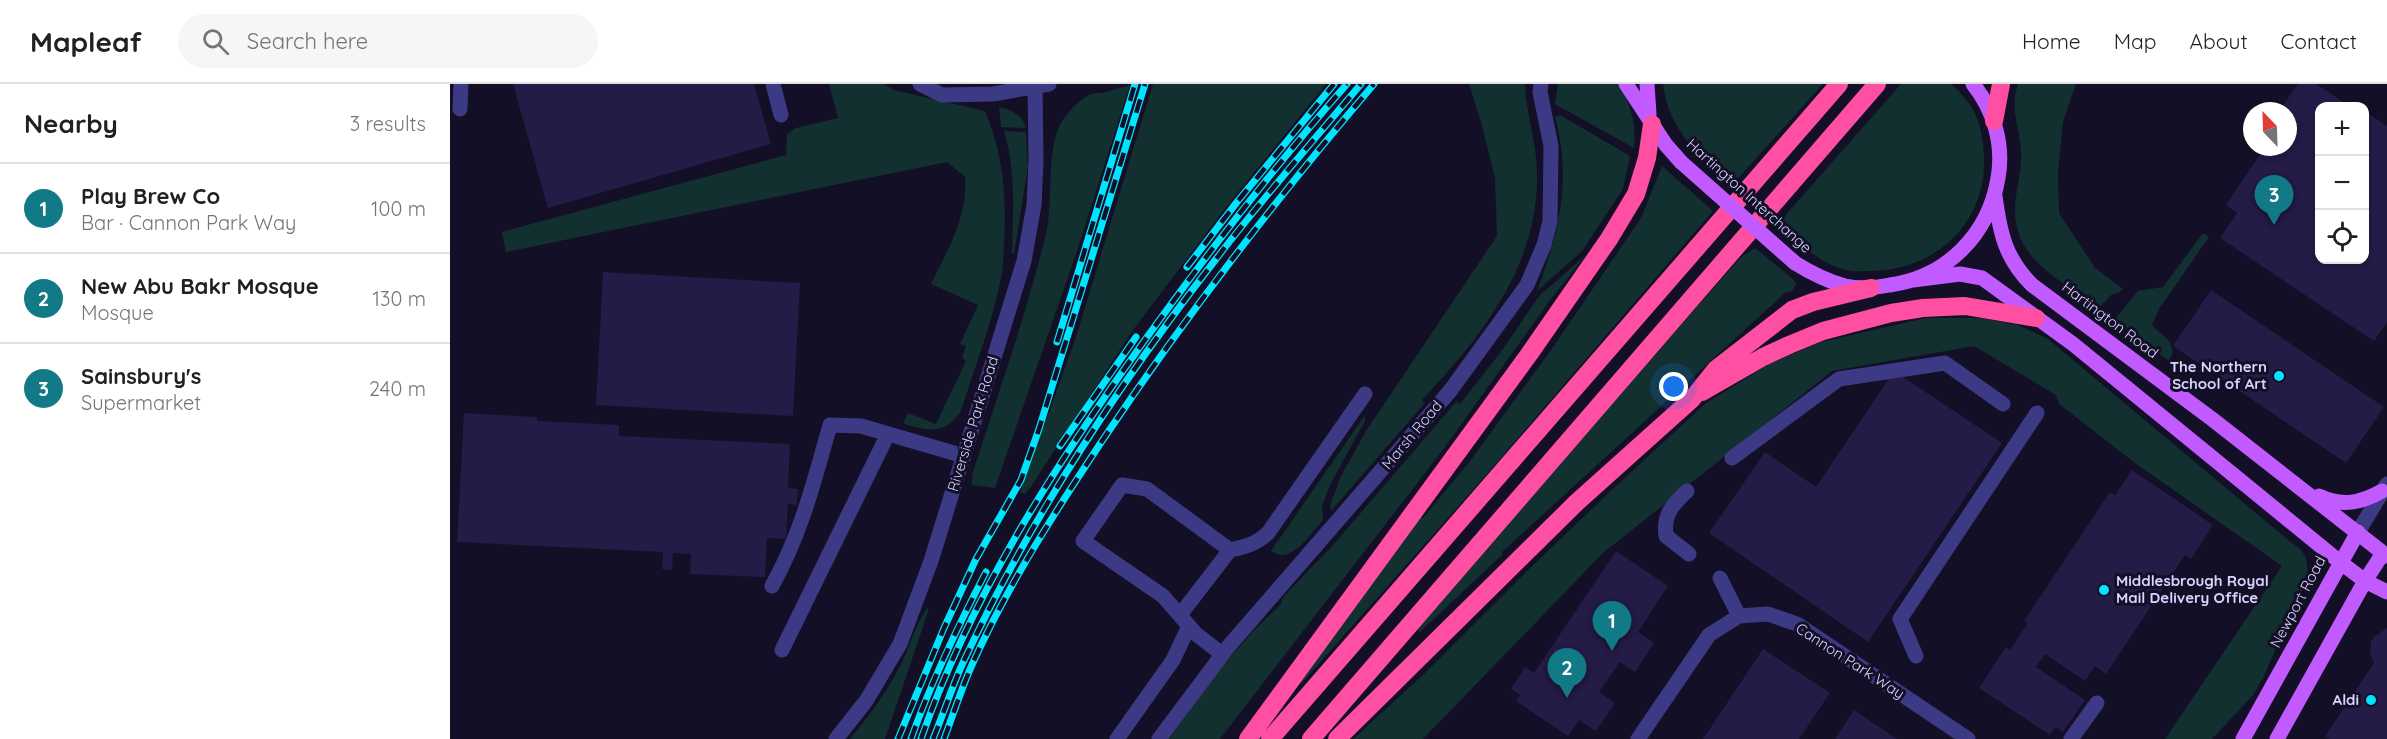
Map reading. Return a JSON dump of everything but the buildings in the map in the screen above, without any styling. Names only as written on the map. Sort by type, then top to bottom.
[{"type":"highway","points":[[1270,739],[1839,84]]},
{"type":"highway","points":[[1311,739],[1877,84]]},
{"type":"highway","points":[[1994,121],[2001,84]]},
{"type":"highway","points":[[1248,739],[1530,354],[1609,239],[1635,194],[1647,158],[1651,121]]},
{"type":"highway","points":[[1337,739],[1576,503],[1692,399],[1716,369],[1792,310],[1813,302],[1871,288]]},
{"type":"highway","points":[[1692,399],[1763,357],[1823,331],[1854,321],[1923,308],[1965,306],[2036,318]]},
{"type":"main road","name":"Hartington Interchange","points":[[1626,84],[1681,162],[1795,263],[1830,281],[1846,286],[1871,288],[1913,280],[1936,270],[1955,257],[1973,239],[1985,220],[1995,196],[2001,162],[1994,121],[1973,84]]},
{"type":"main road","points":[[1647,84],[1651,121]]},
{"type":"main road","name":"Hartington Road","points":[[1995,196],[1999,226],[2006,250],[2017,270],[2032,285],[2386,552]]},
{"type":"main road","points":[[1913,280],[1960,274],[1982,278],[2073,344],[2340,562],[2365,581],[2387,592]]},
{"type":"main road","points":[[2306,490],[2330,501],[2351,504],[2366,500],[2385,488]]},
{"type":"main road","name":"Newport Road","points":[[2243,739],[2358,532]]},
{"type":"main road","points":[[2277,739],[2365,581],[2386,552]]},
{"type":"street","points":[[460,109],[461,84]]},
{"type":"street","points":[[772,84],[781,115]]},
{"type":"street","points":[[920,84],[942,94],[993,94],[1040,85]]},
{"type":"street","name":"Marsh Road","points":[[1159,739],[1222,654],[1450,391],[1527,285],[1544,245],[1550,220],[1551,146],[1540,92],[1541,84]]},
{"type":"street","name":"Riverside Park Road","points":[[836,739],[866,701],[900,644],[931,561],[964,456],[1024,261],[1035,183],[1040,85]]},
{"type":"street","points":[[1732,458],[1839,379],[1945,363],[2003,404]]},
{"type":"street","points":[[1118,739],[1173,660],[1184,620],[1230,550],[1259,542],[1268,533],[1365,394]]},
{"type":"street","points":[[1916,656],[1900,619],[2037,413]]},
{"type":"street","points":[[772,585],[789,556],[805,516],[830,425],[861,426],[964,456]]},
{"type":"street","points":[[782,650],[888,434]]},
{"type":"street","points":[[1222,654],[1184,620],[1163,596],[1083,541],[1122,485],[1147,489],[1230,550]]},
{"type":"street","name":"Newport Road","points":[[2358,532],[2385,488]]},
{"type":"street","points":[[1687,492],[1667,512],[1664,524],[1666,536],[1689,554]]},
{"type":"street","points":[[1720,578],[1739,616]]},
{"type":"street","name":"Cannon Park Way","points":[[1638,739],[1709,635],[1739,616],[1768,614],[1797,624],[1968,739]]},
{"type":"street","points":[[2071,739],[2097,703]]},
{"type":"green space","points":[[829,84],[884,84],[894,90],[985,111],[991,127],[1000,159],[1004,191],[1005,225],[1002,274],[988,328],[961,411],[955,419],[942,428],[920,428],[903,423],[908,413],[936,424],[966,361],[962,358],[966,346],[960,344],[978,305],[931,284],[956,232],[965,191],[965,177],[947,162],[506,252],[502,232],[786,155],[787,134],[796,128],[838,118]]},
{"type":"green space","points":[[1153,84],[1326,84],[1223,211],[1133,330],[1024,494],[1020,492],[1076,337]]},
{"type":"green space","points":[[1469,84],[1525,84],[1537,174],[1535,207],[1528,239],[1517,269],[1485,325],[1422,400],[1425,403],[1331,511],[1330,505],[1341,476],[1366,431],[1497,236],[1495,178]]},
{"type":"green space","points":[[1558,84],[1620,84],[1632,115],[1634,148],[1555,104]]},
{"type":"green space","points":[[1663,84],[1823,84],[1731,186],[1687,141],[1671,115]]},
{"type":"green space","points":[[1901,84],[1951,84],[1972,108],[1982,134],[1984,156],[1983,180],[1977,203],[1966,222],[1952,239],[1935,253],[1915,263],[1893,269],[1869,271],[1851,271],[1837,267],[1810,252],[1777,225]]},
{"type":"green space","points":[[2018,84],[2076,84],[2063,122],[2058,172],[2059,213],[2095,268],[2123,289],[2111,295],[2099,308],[2042,267],[2022,241],[2016,225],[2015,207],[2021,159],[2015,111]]},
{"type":"green space","points":[[1130,85],[1078,248],[995,488],[972,485],[972,475],[1020,328],[1045,238],[1048,225],[1052,155],[1058,129],[1065,117],[1082,99],[1095,93]]},
{"type":"green space","points":[[999,107],[1016,114],[1026,128],[1001,127]]},
{"type":"green space","points":[[1560,115],[1630,156],[1623,189],[1582,251],[1537,291],[1561,206],[1562,163],[1555,117]]},
{"type":"green space","points":[[1004,131],[1026,132],[1028,167],[1014,254],[1012,253],[1012,176]]},
{"type":"green space","points":[[1662,166],[1713,211],[1493,467],[1301,684],[1296,679],[1421,517],[1423,518],[1470,461],[1551,350],[1641,218]]},
{"type":"green space","points":[[2203,233],[2209,237],[2159,309],[2152,325],[2170,342],[2173,352],[2169,361],[2115,319],[2138,291],[2163,287]]},
{"type":"green space","points":[[1755,248],[1794,280],[1796,285],[1791,292],[1786,292],[1502,552],[1503,554],[1420,632],[1415,628],[1740,258]]},
{"type":"green space","points":[[1586,255],[1551,299],[1445,447],[1220,739],[1169,739],[1224,664],[1280,605],[1284,596],[1334,544],[1456,402],[1460,404],[1503,349],[1539,296]]},
{"type":"green space","points":[[1926,318],[1981,318],[2018,325],[2048,339],[2304,554],[2308,575],[2263,678],[2254,694],[2212,739],[2165,739],[2282,566],[2135,463],[2059,404],[2056,395],[1974,346],[1832,371],[1603,553],[1423,739],[1353,739],[1423,675],[1617,485],[1705,404],[1769,364],[1821,342]]},
{"type":"green space","points":[[1365,415],[1365,421],[1331,483],[1322,506],[1323,520],[1293,551],[1278,555],[1271,551]]},
{"type":"green space","points":[[927,608],[929,609],[885,739],[850,739],[892,681]]},
{"type":"railway","points":[[1057,342],[1135,84]]},
{"type":"railway","points":[[898,739],[944,628],[976,559],[1021,480],[1039,429],[1145,84]]},
{"type":"railway","points":[[1187,267],[1334,84]]},
{"type":"railway","points":[[921,739],[964,634],[1017,534],[1077,438],[1142,344],[1216,245],[1293,147],[1347,84]]},
{"type":"railway","points":[[933,739],[961,667],[1015,559],[1110,405],[1144,355],[1216,259],[1361,84]]},
{"type":"railway","points":[[944,739],[971,667],[999,609],[1082,471],[1164,351],[1232,260],[1374,84]]},
{"type":"railway","points":[[1060,446],[1136,337]]},
{"type":"railway","points":[[911,739],[927,696],[986,572]]},
{"type":"place","name":"Sainsbury's","points":[[2274,225]]},
{"type":"place","name":"The Northern School of Art","points":[[2279,376]]},
{"type":"place","name":"Middlesbrough Royal Mail Delivery Office","points":[[2104,590]]},
{"type":"place","name":"Play Brew Co","points":[[1612,651]]},
{"type":"place","name":"New Abu Bakr Mosque","points":[[1567,698]]},
{"type":"place","name":"Aldi","points":[[2371,700]]}]
